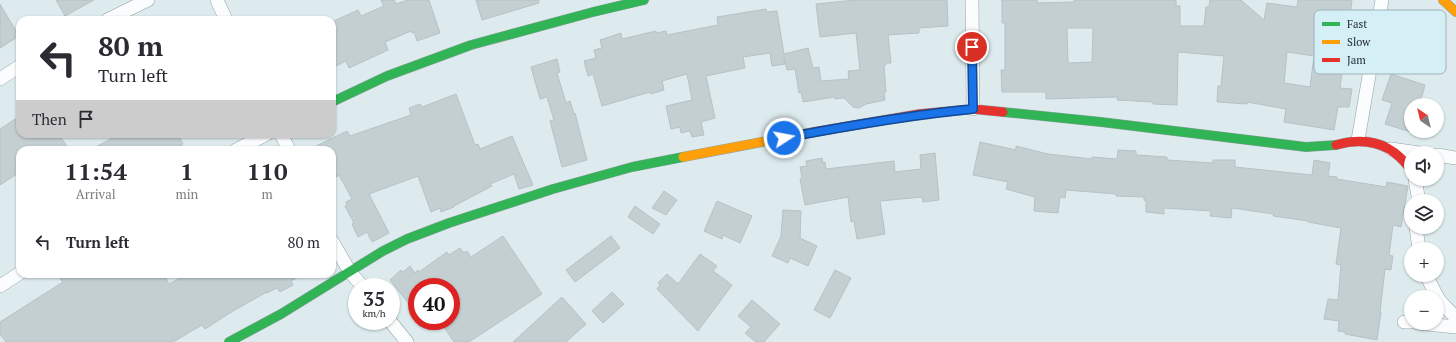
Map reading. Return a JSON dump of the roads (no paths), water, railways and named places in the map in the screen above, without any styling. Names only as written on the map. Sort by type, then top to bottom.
[{"type":"street","points":[[114,16],[148,0]]},
{"type":"street","points":[[217,0],[224,16]]},
{"type":"street","points":[[336,100],[387,76],[471,44],[644,0]]},
{"type":"street","points":[[972,0],[973,109]]},
{"type":"street","points":[[1380,10],[1382,0]]},
{"type":"street","points":[[1443,0],[1456,12]]},
{"type":"street","points":[[0,79],[16,69]]},
{"type":"street","points":[[1358,140],[1369,74]]},
{"type":"street","points":[[229,342],[281,314],[383,251],[407,239],[442,225],[554,189],[632,167],[853,125],[920,114],[973,109],[1101,122],[1306,147],[1333,145],[1358,140],[1367,141],[1390,149],[1404,151]]},
{"type":"street","points":[[244,146],[259,138]]},
{"type":"street","points":[[1390,149],[1401,156],[1404,160]]},
{"type":"street","points":[[1444,157],[1456,158]]},
{"type":"street","points":[[336,248],[355,278]]},
{"type":"street","points":[[0,286],[16,276]]},
{"type":"street","points":[[1430,282],[1439,300],[1452,316],[1456,318]]},
{"type":"street","points":[[1444,326],[1456,327]]},
{"type":"street","points":[[397,330],[407,342]]}]
